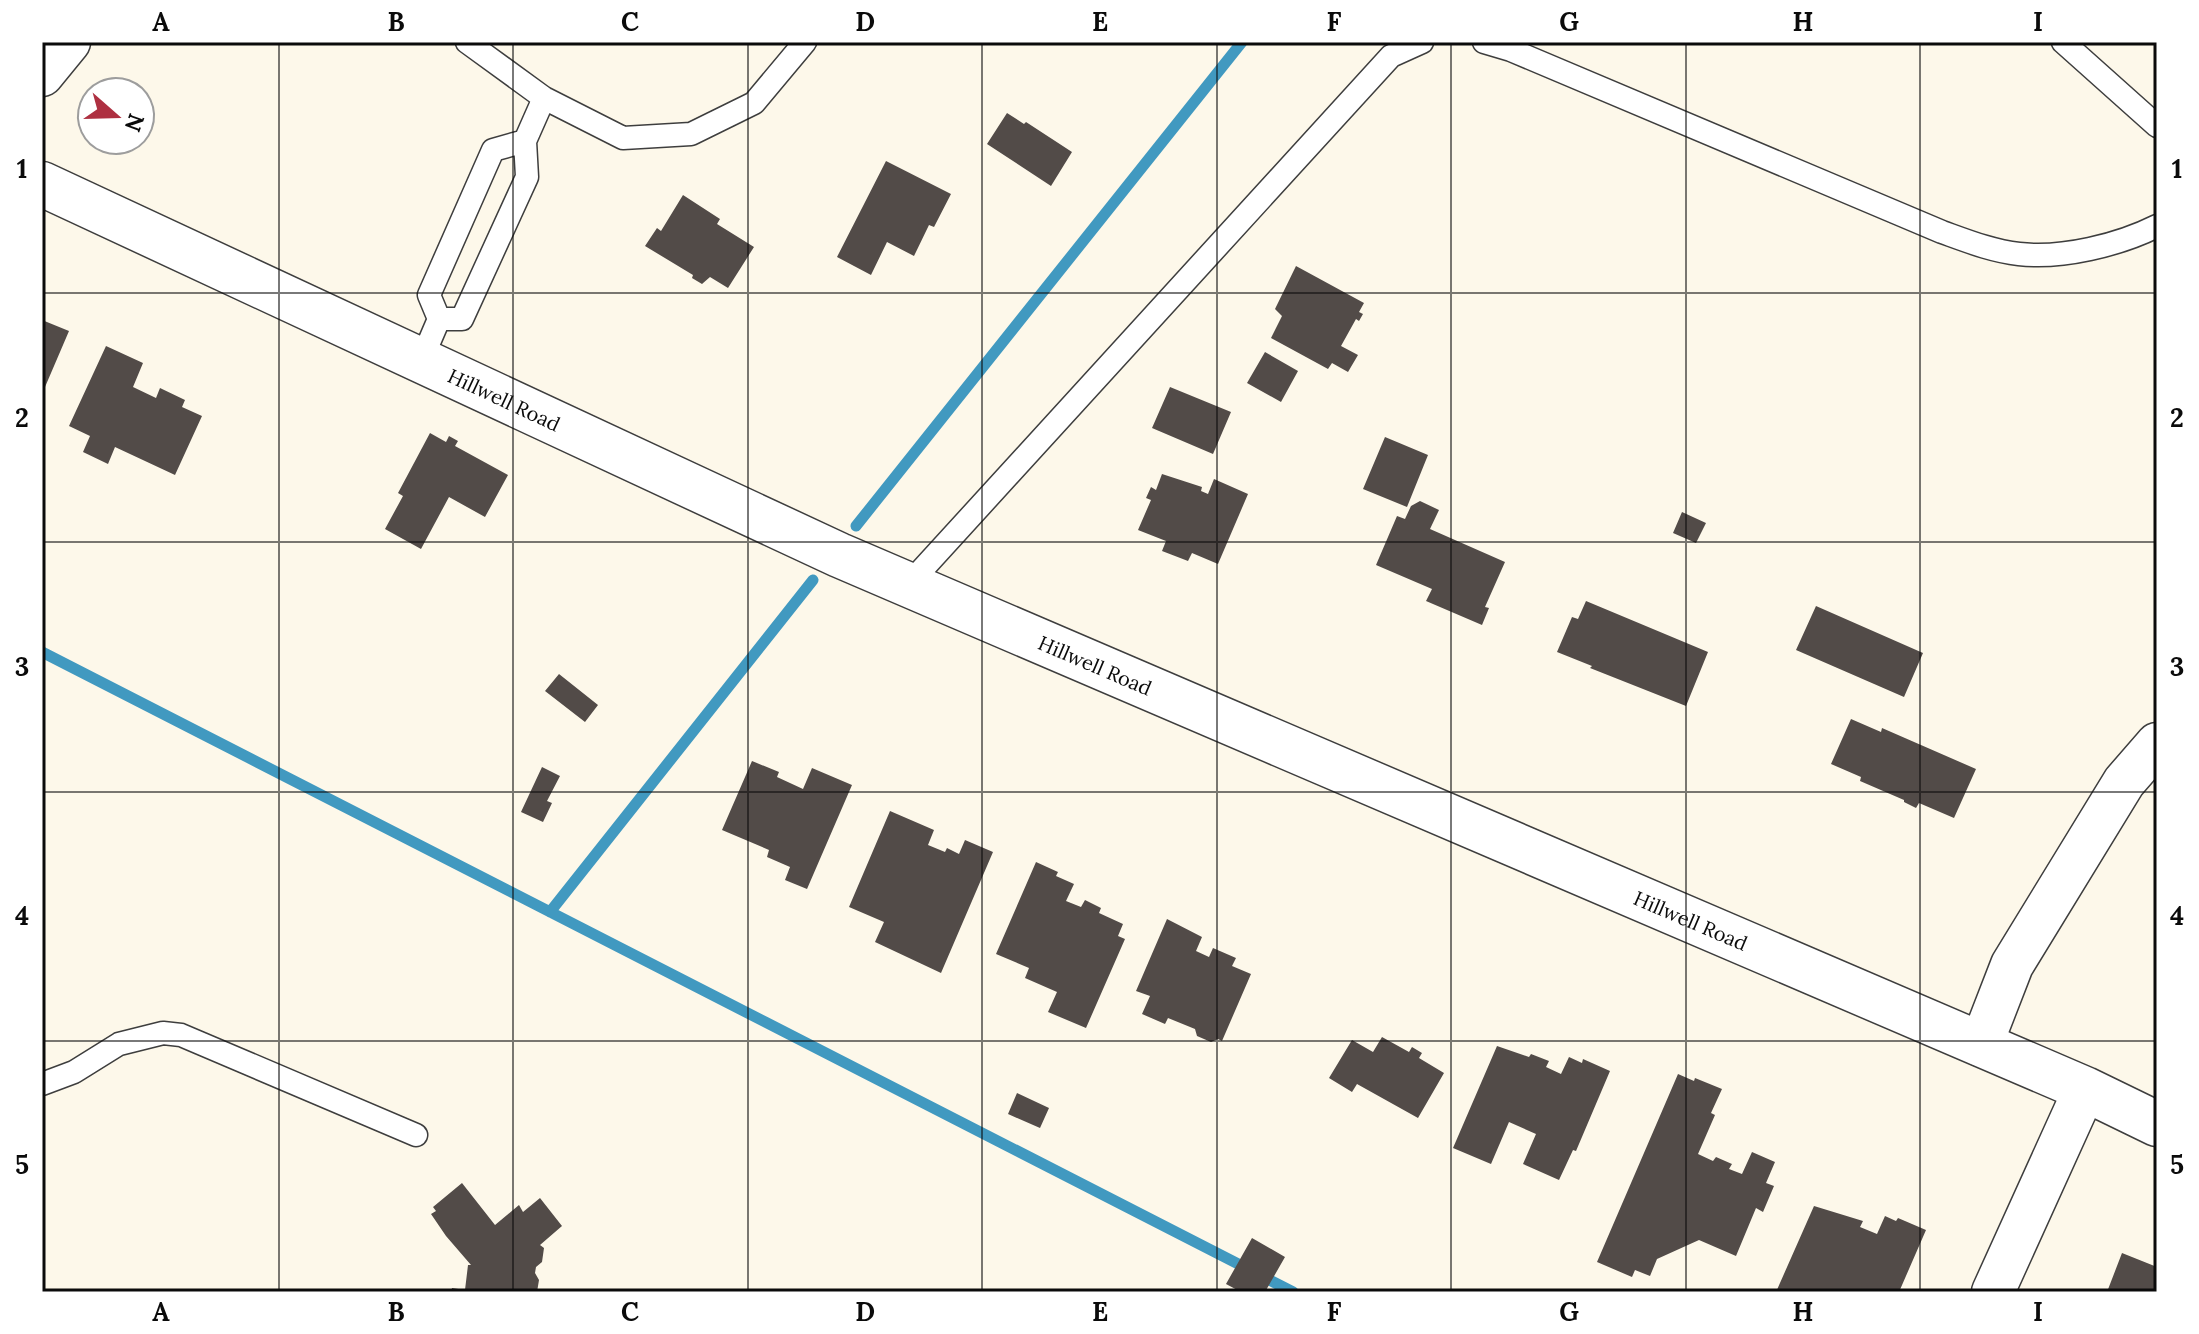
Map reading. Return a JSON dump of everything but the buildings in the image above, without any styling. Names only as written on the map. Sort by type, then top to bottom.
[{"type":"street","points":[[42,75],[69,42]]},
{"type":"street","name":"Hillwell Road","points":[[42,184],[839,555],[2085,1089],[2157,1124]]},
{"type":"street","points":[[1981,1045],[2012,965],[2124,782],[2157,744]]},
{"type":"street","points":[[1993,1292],[2085,1089]]},
{"type":"lane","points":[[467,42],[544,98],[623,138],[691,134],[754,103],[805,42]]},
{"type":"lane","points":[[908,585],[1391,56],[1422,42]]},
{"type":"lane","points":[[1484,42],[1511,50],[1984,247],[2021,255],[2071,252],[2132,238],[2157,226]]},
{"type":"lane","points":[[2063,42],[2157,126]]},
{"type":"lane","points":[[439,319],[462,319],[527,177],[525,141],[544,98]]},
{"type":"lane","points":[[421,361],[439,319],[429,295],[493,150],[525,141]]},
{"type":"lane","points":[[42,1084],[74,1072],[119,1044],[163,1033],[181,1035],[416,1135]]},
{"type":"waterway","points":[[856,526],[1242,42]]},
{"type":"waterway","points":[[550,912],[813,580]]},
{"type":"waterway","points":[[42,652],[1293,1292]]}]
